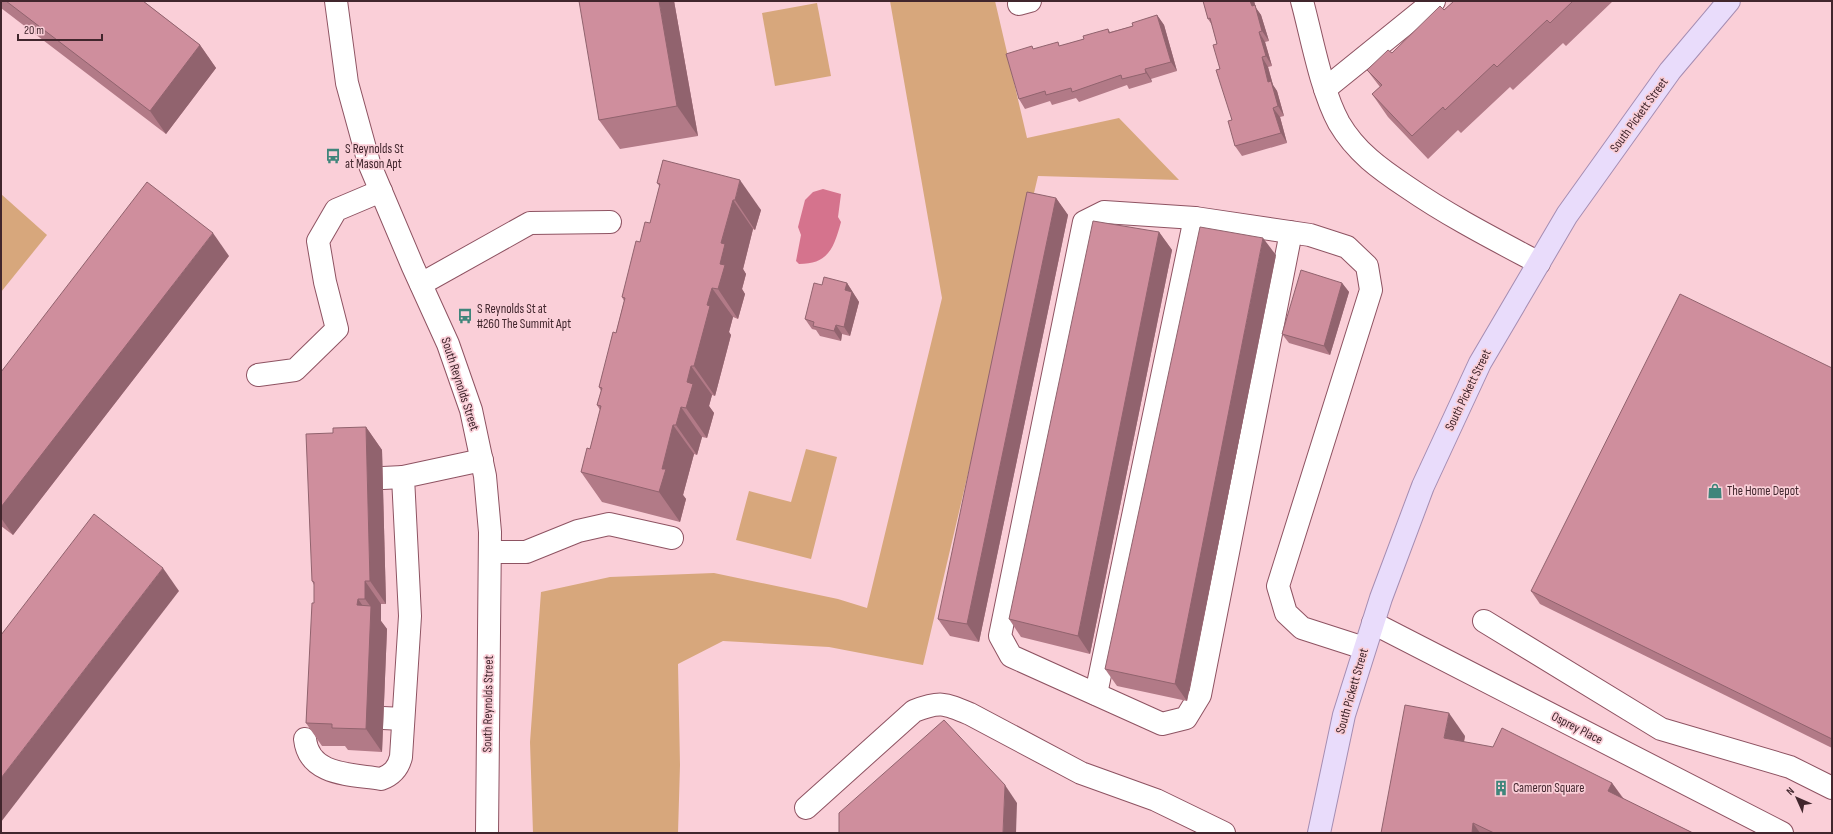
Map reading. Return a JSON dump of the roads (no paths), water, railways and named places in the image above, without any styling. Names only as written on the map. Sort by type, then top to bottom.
[{"type":"main road","name":"South Pickett Street","points":[[1318,833],[1344,715],[1364,648],[1423,486],[1480,363],[1567,215],[1670,71],[1729,1]]},
{"type":"street","name":"South Reynolds Street","points":[[336,1],[347,83],[369,163],[448,344],[471,410],[482,460],[490,532],[487,833]]},
{"type":"street","points":[[1302,1],[1325,89],[1339,123],[1350,140],[1366,158],[1388,175],[1447,214],[1539,263]]},
{"type":"street","points":[[1325,89],[1434,1]]},
{"type":"street","points":[[258,374],[295,370],[337,329],[325,282],[318,242],[336,210],[381,191]]},
{"type":"street","points":[[1291,232],[1200,695],[1186,718],[1162,724],[1011,656],[1000,636],[1084,222],[1104,212],[1195,218],[1291,232],[1310,235],[1347,247],[1367,266],[1371,290],[1278,586],[1286,613],[1302,628],[1364,648]]},
{"type":"street","points":[[1096,694],[1195,218]]},
{"type":"street","points":[[421,284],[530,224],[610,222]]},
{"type":"street","points":[[305,739],[306,749],[316,764],[332,771],[381,779],[388,776],[399,765],[393,719],[410,616],[393,477],[482,460]]},
{"type":"street","points":[[490,552],[526,552],[578,531],[608,524],[672,538]]},
{"type":"street","points":[[1484,622],[1661,729],[1790,767],[1832,788]]},
{"type":"street","name":"Osprey Place","points":[[1373,623],[1782,833]]},
{"type":"street","points":[[806,808],[914,711],[934,704],[951,706],[970,714],[1081,773],[1156,800],[1224,833]]},
{"type":"place","name":"S Reynolds St at Mason Apt","points":[[333,156]]},
{"type":"place","name":"S Reynolds St at #260 The Summit Apt","points":[[465,316]]},
{"type":"place","name":"The Home Depot","points":[[1715,491]]},
{"type":"place","name":"Cameron Square","points":[[1501,788]]}]
